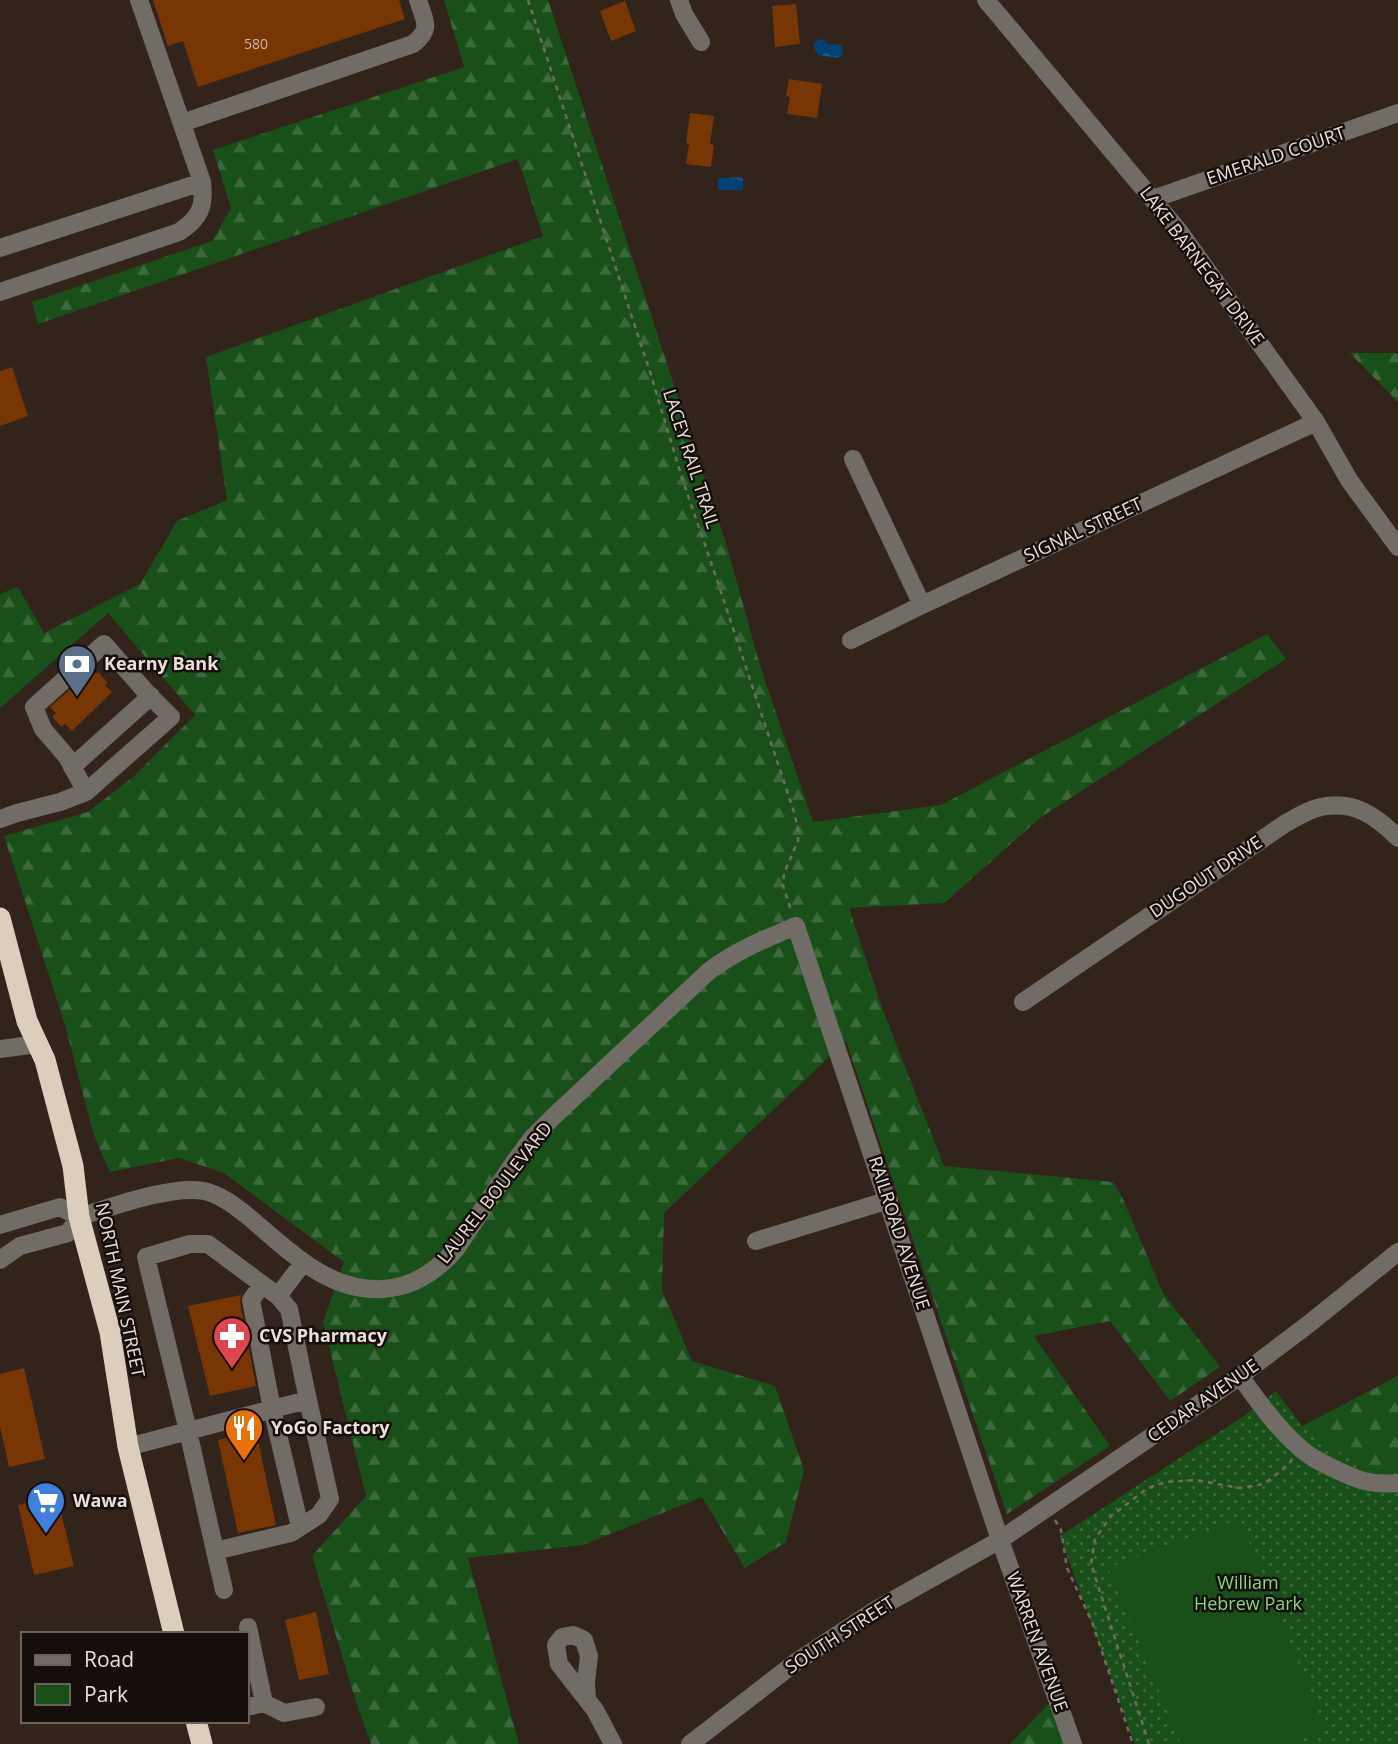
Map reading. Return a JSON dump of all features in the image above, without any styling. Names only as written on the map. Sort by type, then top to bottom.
[{"type":"highway","name":"NORTH MAIN STREET","points":[[0,918],[27,1021],[45,1060],[73,1166],[79,1217],[110,1332],[128,1447],[174,1632]]},
{"type":"highway","points":[[197,1723],[202,1744]]},
{"type":"street","points":[[0,292],[179,232],[200,213],[202,182],[139,0]]},
{"type":"street","points":[[182,123],[413,44],[423,37],[426,24],[418,0]]},
{"type":"street","points":[[679,0],[701,42]]},
{"type":"street","name":"LAKE BARNEGAT DRIVE","points":[[985,0],[1179,230],[1315,422],[1349,480],[1398,547]]},
{"type":"street","name":"EMERALD COURT","points":[[1153,199],[1398,113]]},
{"type":"street","points":[[0,248],[202,182]]},
{"type":"street","name":"SIGNAL STREET","points":[[851,640],[1315,422]]},
{"type":"street","points":[[853,459],[922,605]]},
{"type":"street","points":[[0,818],[86,792],[171,716],[104,644],[34,707],[43,729],[67,757],[86,792]]},
{"type":"street","points":[[72,768],[151,696]]},
{"type":"street","name":"DUGOUT DRIVE","points":[[1023,1002],[1286,823],[1319,807],[1354,807],[1378,820],[1398,838]]},
{"type":"street","name":"RAILROAD AVENUE","points":[[796,926],[1000,1540]]},
{"type":"street","name":"LAUREL BOULEVARD","points":[[0,1260],[20,1246],[68,1233],[79,1217],[166,1192],[205,1191],[231,1203],[303,1263],[345,1285],[368,1290],[413,1282],[443,1264],[456,1249],[532,1138],[709,971],[756,942],[796,926]]},
{"type":"street","points":[[0,1049],[38,1044]]},
{"type":"street","points":[[756,1241],[889,1200]]},
{"type":"street","name":"LAUREL BOULEVARD","points":[[1,1224],[60,1207],[79,1217]]},
{"type":"street","points":[[215,1551],[291,1533],[319,1515],[330,1499],[289,1309],[278,1296],[208,1244],[190,1244],[146,1257],[224,1590]]},
{"type":"street","name":"CEDAR AVENUE","points":[[1000,1540],[1240,1377],[1398,1252]]},
{"type":"street","points":[[278,1296],[303,1263]]},
{"type":"street","points":[[262,1285],[251,1300],[272,1409],[300,1527]]},
{"type":"street","points":[[1240,1377],[1275,1424],[1300,1449],[1327,1466],[1362,1482],[1381,1485],[1398,1483]]},
{"type":"street","points":[[128,1447],[308,1400]]},
{"type":"street","name":"SOUTH STREET","points":[[690,1744],[796,1662],[877,1609],[1000,1540]]},
{"type":"street","name":"WARREN AVENUE","points":[[1000,1540],[1073,1744]]},
{"type":"street","points":[[248,1627],[255,1705],[284,1713],[316,1707]]},
{"type":"street","points":[[587,1700],[613,1744]]},
{"type":"path","name":"LACEY RAIL TRAIL","points":[[528,0],[647,361],[681,475],[794,812],[798,841],[784,873],[783,886],[796,926]]},
{"type":"path","points":[[1149,1744],[1091,1564],[1095,1539],[1111,1516],[1148,1488],[1166,1482],[1195,1480],[1240,1488],[1264,1484],[1287,1466],[1300,1449]]},
{"type":"path","points":[[1055,1520],[1061,1530],[1067,1568],[1092,1622],[1133,1744]]},
{"type":"green space","points":[[444,0],[548,0],[727,547],[761,669],[813,822],[941,805],[1267,634],[1286,659],[1041,817],[944,903],[849,908],[882,1008],[944,1166],[1113,1182],[1163,1293],[1220,1367],[1170,1401],[1110,1321],[1034,1336],[1110,1446],[1007,1514],[846,1041],[664,1213],[662,1290],[692,1361],[775,1386],[804,1470],[786,1542],[745,1568],[702,1497],[583,1545],[468,1558],[519,1744],[371,1744],[312,1556],[366,1496],[323,1322],[344,1262],[224,1173],[179,1158],[110,1172],[94,1136],[65,1025],[4,836],[88,812],[133,777],[195,715],[108,613],[0,708],[0,594],[18,587],[44,633],[140,584],[177,521],[227,500],[206,357],[543,236],[518,159],[38,324],[32,302],[212,241],[231,208],[213,150],[464,67]]},
{"type":"green space","points":[[1350,353],[1398,353],[1398,402]]},
{"type":"green space","points":[[1398,1376],[1398,1485],[1391,1486],[1302,1426]]},
{"type":"green space","name":"William Hebrew Park","points":[[1276,1391],[1302,1426],[1398,1485],[1398,1744],[1135,1744],[1060,1536],[1244,1416]]},
{"type":"green space","points":[[1240,1519],[1325,1729],[1289,1744],[1181,1744],[1108,1568]]},
{"type":"green space","points":[[1061,1691],[1079,1744],[1010,1744]]},
{"type":"water","points":[[820,39],[827,44],[841,45],[842,55],[839,58],[818,55],[814,43]]},
{"type":"water","points":[[743,177],[743,190],[718,190],[718,178]]},
{"type":"building","points":[[153,0],[399,0],[405,19],[198,87],[183,41],[168,46]]},
{"type":"building","points":[[625,1],[636,31],[611,41],[600,11]]},
{"type":"building","points":[[796,4],[800,44],[775,47],[772,6]]},
{"type":"building","points":[[789,79],[822,84],[817,118],[787,114]]},
{"type":"building","points":[[690,113],[714,116],[710,144],[714,145],[711,167],[686,164]]},
{"type":"building","points":[[12,367],[28,416],[0,426],[0,371]]},
{"type":"building","name":"Kearny Bank","points":[[92,670],[96,674],[98,672],[108,683],[105,685],[112,692],[72,731],[65,724],[62,727],[52,717],[56,713],[50,707]]},
{"type":"building","points":[[241,1295],[240,1302],[256,1386],[210,1396],[188,1306]]},
{"type":"building","name":"Wawa","points":[[24,1368],[45,1459],[9,1467],[0,1427],[0,1374]]},
{"type":"building","points":[[256,1431],[276,1525],[238,1533],[218,1440]]},
{"type":"building","name":"Wawa","points":[[57,1496],[74,1566],[34,1575],[18,1505]]},
{"type":"building","points":[[316,1612],[329,1674],[299,1680],[285,1620]]},
{"type":"place","name":"Kearny Bank","points":[[77,698]]},
{"type":"place","name":"CVS Pharmacy","points":[[232,1370]]},
{"type":"place","name":"YoGo Factory","points":[[244,1462]]},
{"type":"place","name":"Wawa","points":[[46,1535]]}]
